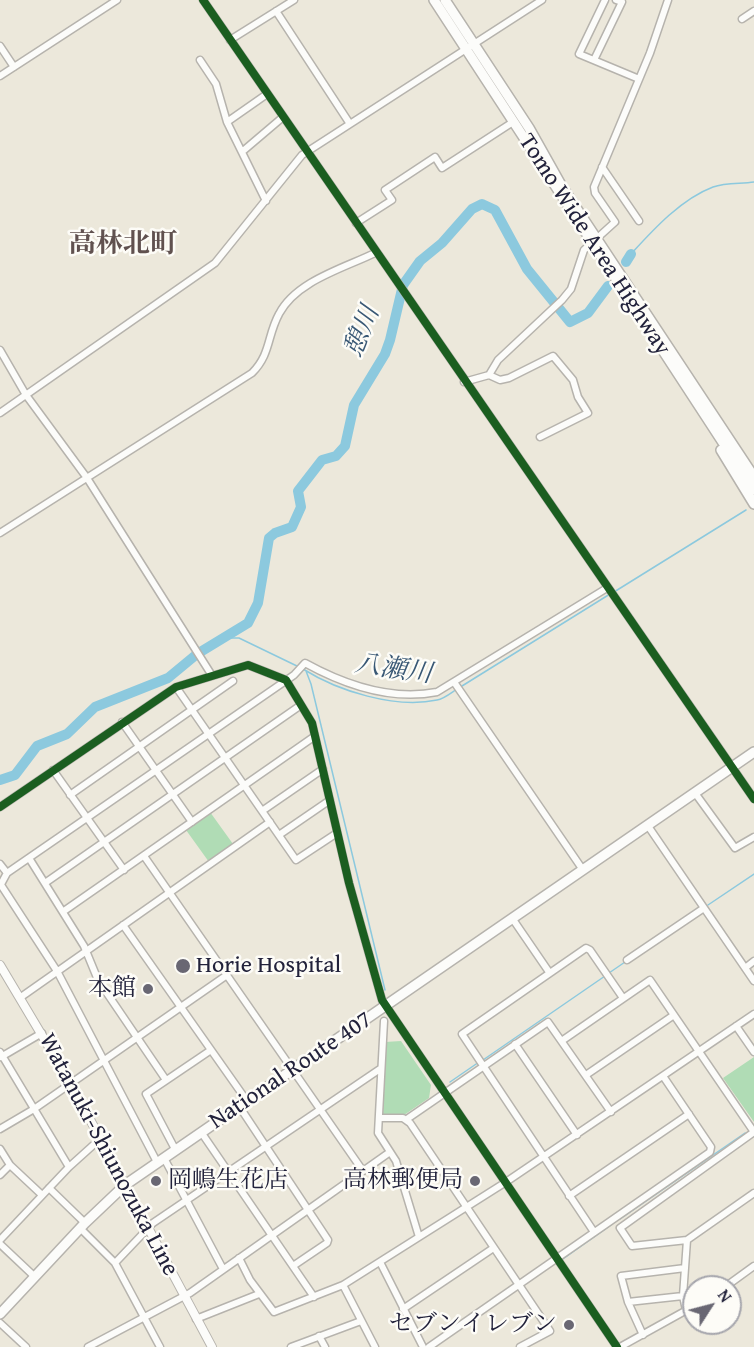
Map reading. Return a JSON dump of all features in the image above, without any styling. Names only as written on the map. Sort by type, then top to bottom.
[{"type":"highway","name":"Tomo Wide Area Highway","points":[[434,0],[529,128],[594,241],[754,490]]},
{"type":"highway","name":"Tomo Wide Area Highway","points":[[445,0],[513,122],[754,477]]},
{"type":"highway","points":[[683,382],[754,504]]},
{"type":"highway","points":[[699,393],[726,424],[754,467]]},
{"type":"highway","name":"National Route 407","points":[[0,1314],[125,1185],[754,752]]},
{"type":"main road","name":"Watanuki-Shiunozuka Line","points":[[0,965],[71,1084],[212,1347]]},
{"type":"street","points":[[0,76],[117,0]]},
{"type":"street","points":[[203,0],[375,253],[754,799]]},
{"type":"street","points":[[230,40],[294,0]]},
{"type":"street","points":[[0,413],[215,263],[306,151],[542,0]]},
{"type":"street","points":[[604,0],[579,54],[639,79]]},
{"type":"street","points":[[594,60],[622,2],[616,0]]},
{"type":"street","points":[[489,375],[498,360],[571,289],[584,250],[615,222],[595,193],[594,187],[639,79],[668,0]]},
{"type":"street","points":[[742,19],[754,10]]},
{"type":"street","points":[[276,11],[350,124]]},
{"type":"street","points":[[0,46],[14,67]]},
{"type":"street","points":[[200,60],[216,84],[227,122],[266,201]]},
{"type":"street","points":[[227,122],[267,94]]},
{"type":"street","points":[[243,151],[283,117]]},
{"type":"street","points":[[356,223],[392,200],[385,190],[435,157],[442,168],[513,122]]},
{"type":"street","points":[[602,167],[639,221]]},
{"type":"street","points":[[0,533],[252,373],[266,355],[279,314],[288,301],[320,279],[375,253]]},
{"type":"street","points":[[0,350],[26,395],[87,478],[211,674]]},
{"type":"street","points":[[464,382],[489,375],[500,380],[509,378],[553,356],[573,380],[578,397],[588,413],[540,437]]},
{"type":"street","points":[[223,1269],[186,1200],[102,1062],[57,971],[1,886],[7,873],[296,673],[305,663],[339,681],[375,691],[426,694],[437,692],[608,590]]},
{"type":"street","points":[[0,807],[176,687],[211,674],[252,665],[286,680],[312,723],[337,833],[379,989],[386,1007],[446,1091],[618,1347],[682,1312]]},
{"type":"street","points":[[70,795],[232,681]]},
{"type":"street","points":[[455,683],[583,870]]},
{"type":"street","points":[[176,687],[296,860],[337,833]]},
{"type":"street","points":[[45,883],[301,705]]},
{"type":"street","points":[[122,722],[192,822]]},
{"type":"street","points":[[63,911],[315,736]]},
{"type":"street","points":[[262,811],[323,769]]},
{"type":"street","points":[[53,770],[123,870]]},
{"type":"street","points":[[695,793],[735,848],[754,837]]},
{"type":"street","points":[[279,835],[330,800]]},
{"type":"street","points":[[21,997],[270,822]]},
{"type":"street","points":[[648,826],[754,981]]},
{"type":"street","points":[[144,856],[363,1171]]},
{"type":"street","points":[[29,858],[63,911],[98,980],[166,1080]]},
{"type":"street","points":[[0,864],[7,873]]},
{"type":"street","points":[[627,960],[704,908]]},
{"type":"street","points":[[512,918],[549,972]]},
{"type":"street","points":[[123,925],[211,1050],[327,1243],[293,1266]]},
{"type":"street","points":[[594,1232],[462,1038],[462,1032],[583,949],[588,948],[623,998]]},
{"type":"street","points":[[745,968],[754,961]]},
{"type":"street","points":[[0,1129],[71,1084],[227,975]]},
{"type":"street","points":[[563,1040],[650,980],[754,1132],[620,1228]]},
{"type":"street","points":[[239,1258],[259,1294],[274,1312],[343,1285],[506,1182],[754,1014]]},
{"type":"street","points":[[586,1075],[674,1015]]},
{"type":"street","points":[[384,1020],[380,1069],[380,1137],[396,1161],[419,1237]]},
{"type":"street","points":[[379,1118],[407,1119],[548,1022],[563,1040],[611,1112]]},
{"type":"street","points":[[736,1026],[754,1052]]},
{"type":"street","points":[[42,1033],[1,1056],[69,1167]]},
{"type":"street","points":[[515,1044],[577,1135]]},
{"type":"street","points":[[176,1149],[146,1094],[211,1050]]},
{"type":"street","points":[[115,1263],[148,1227],[318,1109],[380,1069]]},
{"type":"street","points":[[429,1347],[710,1152],[711,1147],[663,1076]]},
{"type":"street","points":[[569,1196],[689,1114]]},
{"type":"street","points":[[407,1119],[467,1207],[492,1249],[550,1331],[520,1347]]},
{"type":"street","points":[[201,1132],[315,1296]]},
{"type":"street","points":[[35,1277],[0,1242],[42,1195],[100,1138]]},
{"type":"street","points":[[0,1149],[10,1165],[42,1195]]},
{"type":"street","points":[[88,1347],[184,1296],[390,1152]]},
{"type":"street","points":[[0,1175],[10,1165]]},
{"type":"street","points":[[49,1188],[115,1263],[159,1345],[152,1347]]},
{"type":"street","points":[[613,1219],[632,1246],[687,1240],[754,1193]]},
{"type":"street","points":[[685,1275],[687,1240]]},
{"type":"street","points":[[403,1309],[492,1249]]},
{"type":"street","points":[[380,1262],[423,1347]]},
{"type":"street","points":[[742,1275],[754,1266]]},
{"type":"street","points":[[643,1335],[628,1302],[621,1275],[686,1268]]},
{"type":"street","points":[[343,1285],[375,1347]]},
{"type":"street","points":[[196,1318],[259,1294]]},
{"type":"street","points":[[628,1302],[682,1296]]},
{"type":"street","points":[[291,1347],[361,1321]]},
{"type":"street","points":[[0,1323],[26,1347]]},
{"type":"street","points":[[319,1336],[325,1347]]},
{"type":"green space","points":[[210,812],[233,844],[209,862],[186,830]]},
{"type":"green space","points":[[401,1041],[431,1085],[429,1098],[404,1115],[383,1115],[385,1042]]},
{"type":"green space","points":[[754,1057],[754,1122],[723,1078]]},
{"type":"waterway","name":"憩川","points":[[631,254],[668,216],[701,192],[723,184],[754,182]]},
{"type":"waterway","name":"憩川","points":[[0,780],[15,775],[37,746],[67,734],[95,707],[168,678],[197,654],[248,623],[258,603],[269,538],[275,533],[292,527],[301,507],[298,491],[322,460],[336,456],[345,446],[354,405],[385,354],[403,285],[420,261],[442,243],[472,209],[482,204],[495,210],[527,269],[570,322],[588,313],[608,286]]},
{"type":"waterway","name":"憩川","points":[[626,262],[631,254]]},
{"type":"waterway","name":"八瀬川","points":[[614,592],[746,510]]},
{"type":"waterway","name":"八瀬川","points":[[462,686],[610,594]]},
{"type":"waterway","name":"八瀬川","points":[[212,648],[228,638],[239,638],[299,667]]},
{"type":"waterway","name":"八瀬川","points":[[303,669],[350,691],[385,700],[403,702],[437,700],[457,689]]},
{"type":"waterway","points":[[306,671],[385,990]]},
{"type":"waterway","points":[[708,905],[754,874]]},
{"type":"waterway","points":[[609,973],[625,962]]},
{"type":"waterway","points":[[483,1060],[605,976]]},
{"type":"waterway","points":[[450,1082],[479,1062]]},
{"type":"waterway","points":[[620,1219],[745,1133]]},
{"type":"waterway","points":[[560,1261],[611,1225]]},
{"type":"cycle path","points":[[203,0],[754,799]]},
{"type":"cycle path","points":[[0,807],[176,687],[248,665],[286,680],[312,723],[349,883],[382,1000],[617,1347]]},
{"type":"place","name":"Horie Hospital","points":[[183,966]]},
{"type":"place","name":"本館","points":[[148,989]]},
{"type":"place","name":"岡嶋生花店","points":[[156,1181]]},
{"type":"place","name":"高林郵便局","points":[[475,1181]]},
{"type":"place","name":"セブンイレブン","points":[[569,1325]]},
{"type":"district","name":"高林北町","points":[[123,245]]}]
